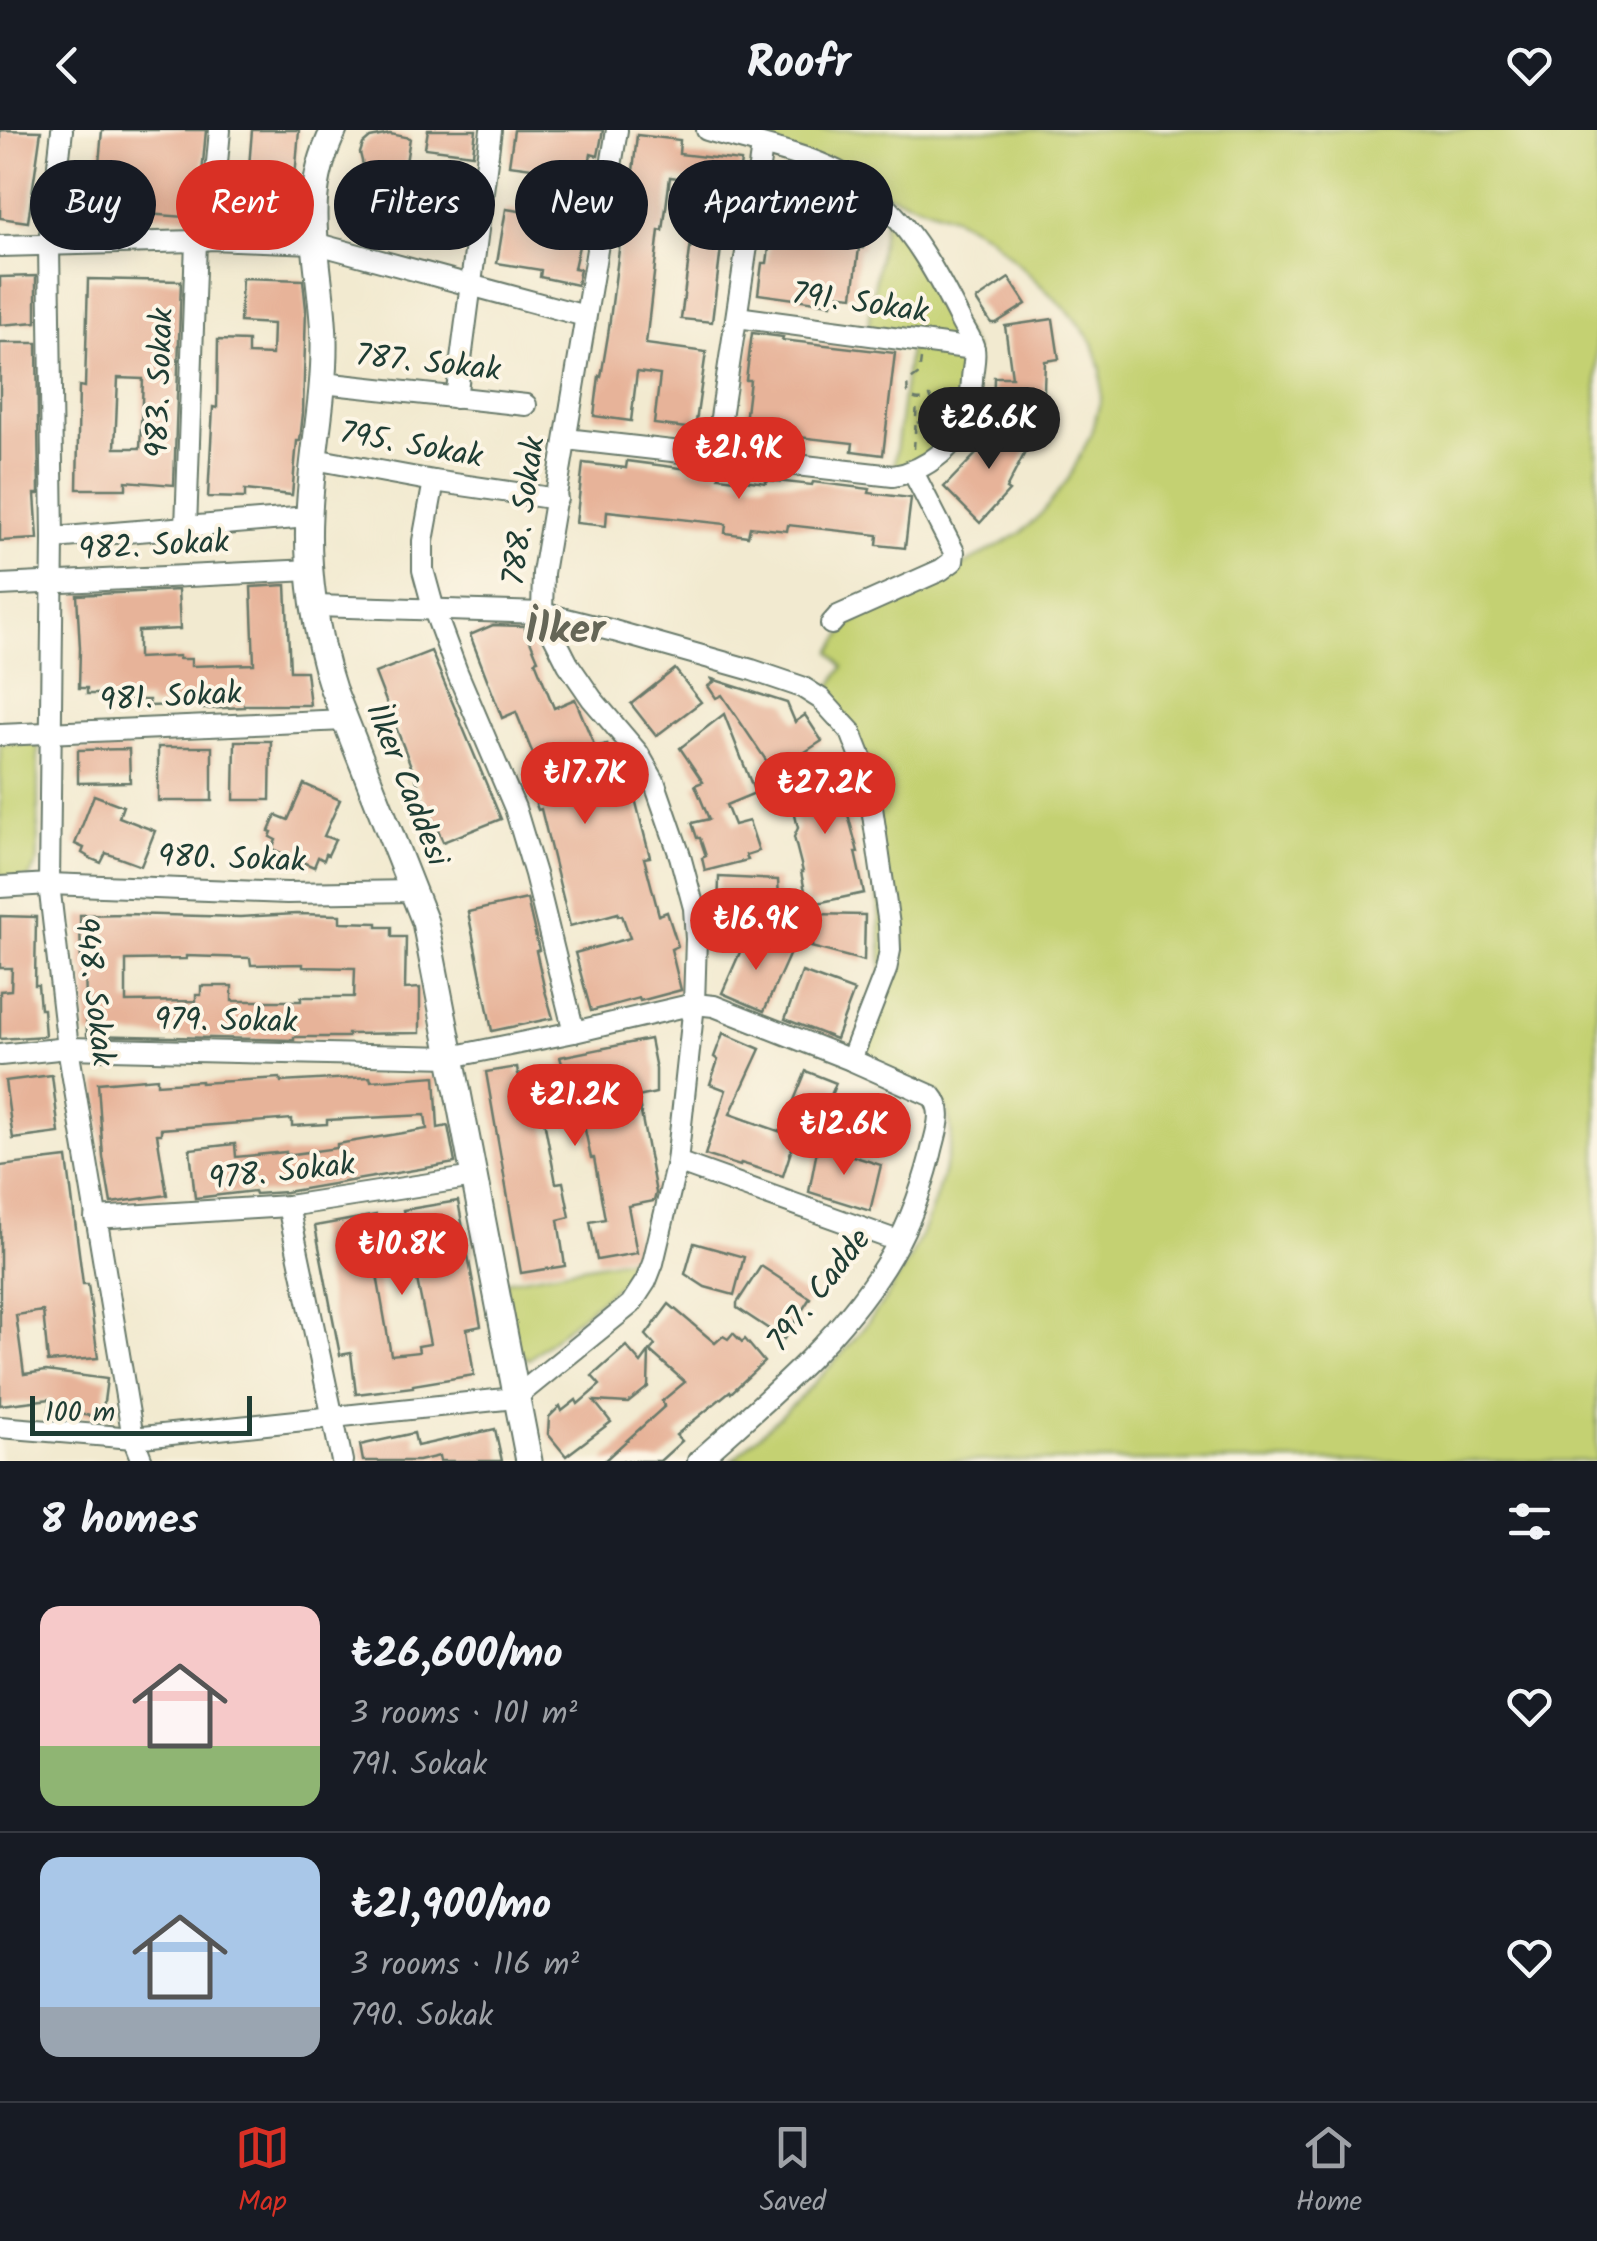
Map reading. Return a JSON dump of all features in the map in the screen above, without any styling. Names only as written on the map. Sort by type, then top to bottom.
[{"type":"main road","name":"İlker Caddesi","points":[[334,130],[322,155],[315,185],[314,243],[324,338],[308,518],[315,606],[323,659],[414,891],[430,946],[529,1461]]},
{"type":"street","name":"948. Sokak","points":[[59,160],[62,130]]},
{"type":"street","name":"983. Sokak","points":[[215,160],[220,130]]},
{"type":"street","points":[[456,398],[491,130]]},
{"type":"street","name":"788. Sokak","points":[[516,1398],[631,1304],[646,1281],[677,1162],[694,1004],[694,908],[666,809],[638,753],[576,676],[542,613],[543,573],[617,130]]},
{"type":"street","points":[[566,440],[892,476],[928,464],[956,437],[965,421],[974,350],[935,275],[906,230],[869,192],[834,170],[806,158],[707,130]]},
{"type":"street","points":[[715,456],[762,147]]},
{"type":"street","points":[[314,243],[585,316]]},
{"type":"street","points":[[0,246],[30,245]]},
{"type":"street","name":"948. Sokak","points":[[50,250],[49,884],[68,1048],[95,1218],[133,1438],[142,1461]]},
{"type":"street","name":"983. Sokak","points":[[186,528],[202,250]]},
{"type":"street","name":"791. Sokak","points":[[737,317],[974,350]]},
{"type":"street","name":"787. Sokak","points":[[323,383],[526,405]]},
{"type":"street","name":"795. Sokak","points":[[314,460],[556,500]]},
{"type":"street","points":[[831,624],[838,616],[953,561],[954,552],[912,472]]},
{"type":"street","points":[[434,482],[424,529],[423,570],[434,610],[515,808],[574,1032]]},
{"type":"street","name":"982. Sokak","points":[[52,538],[308,518]]},
{"type":"street","name":"982. Sokak","points":[[0,584],[311,570]]},
{"type":"street","points":[[315,606],[542,613],[666,646],[802,688],[821,699],[851,732],[867,773],[889,925],[886,970],[851,1060],[714,1006],[694,1004]]},
{"type":"street","name":"981. Sokak","points":[[0,735],[345,720]]},
{"type":"street","name":"980. Sokak","points":[[0,887],[49,884],[287,893],[414,891]]},
{"type":"street","name":"979. Sokak","points":[[0,1055],[68,1048],[451,1057],[694,1004]]},
{"type":"street","name":"797. Cadde","points":[[698,1461],[782,1386],[851,1311],[884,1266],[916,1204],[940,1115],[938,1103],[920,1090],[851,1060]]},
{"type":"street","points":[[677,1162],[898,1241]]},
{"type":"street","name":"978. Sokak","points":[[95,1218],[288,1206],[474,1177]]},
{"type":"street","points":[[288,1206],[342,1461]]},
{"type":"street","points":[[0,1427],[133,1438],[516,1398]]},
{"type":"street","points":[[126,1461],[133,1438]]},
{"type":"path","points":[[919,374],[910,378],[906,386],[909,395],[917,400],[930,396],[937,415]]},
{"type":"path","points":[[912,472],[917,400]]},
{"type":"path","points":[[916,424],[970,402]]},
{"type":"green space","points":[[718,130],[1597,130],[1597,1461],[731,1461],[826,1372],[880,1306],[923,1232],[950,1143],[946,1108],[860,1067],[884,1000],[871,772],[826,694],[843,667],[831,652],[849,625],[1021,533],[1069,478],[1090,436],[1101,399],[1101,370],[1093,343],[1069,312],[989,236],[953,217],[893,196],[893,160],[796,160]]},
{"type":"green space","points":[[893,220],[974,349],[956,437],[893,476],[910,341],[867,335],[880,250],[893,250]]},
{"type":"green space","points":[[0,743],[38,743],[38,861],[28,879],[0,879]]},
{"type":"green space","points":[[631,1258],[624,1280],[529,1359],[516,1353],[505,1281]]},
{"type":"building","points":[[0,130],[41,131],[37,160],[30,160],[28,222],[0,218]]},
{"type":"building","points":[[102,130],[206,130],[203,160],[176,160],[176,216],[156,215],[156,160],[99,160]]},
{"type":"building","points":[[252,130],[299,130],[296,160],[250,160]]},
{"type":"building","points":[[428,130],[476,130],[473,154],[425,148]]},
{"type":"building","points":[[514,130],[603,130],[598,156],[591,154],[590,160],[515,160],[515,166],[509,165]]},
{"type":"building","points":[[390,134],[410,138],[406,160],[362,160],[363,144],[370,138]]},
{"type":"building","points":[[637,135],[680,140],[679,154],[732,160],[668,160],[668,192],[663,231],[659,230],[646,344],[706,352],[695,429],[654,424],[660,375],[637,372],[631,421],[594,416],[619,250],[648,250],[648,160],[634,160]]},
{"type":"building","points":[[506,209],[515,210],[515,250],[578,250],[574,268],[580,269],[577,285],[540,277],[541,270],[497,263]]},
{"type":"building","points":[[690,250],[721,250],[712,322],[681,319]]},
{"type":"building","points":[[769,250],[859,250],[853,296],[833,294],[831,304],[758,294],[762,263],[767,263]]},
{"type":"building","points":[[36,276],[36,322],[0,325],[0,277]]},
{"type":"building","points":[[242,278],[303,280],[303,413],[292,495],[245,490],[245,498],[208,497],[213,407],[217,408],[218,340],[248,341],[248,354],[272,355],[273,324],[240,322]]},
{"type":"building","points":[[1009,278],[1026,304],[991,323],[976,300]]},
{"type":"building","points":[[88,279],[181,281],[174,485],[126,481],[126,489],[77,489],[79,386],[85,387]],"holes":[[[118,378],[143,379],[140,448],[115,448]]]},
{"type":"building","points":[[1053,319],[1059,359],[1045,361],[1043,417],[993,415],[994,377],[1012,377],[1005,326]]},
{"type":"building","points":[[752,333],[895,353],[883,455],[852,451],[853,443],[744,431]]},
{"type":"building","points":[[0,343],[37,343],[38,539],[0,541]]},
{"type":"building","points":[[990,425],[1032,439],[1006,489],[1009,491],[980,523],[944,487],[976,454]]},
{"type":"building","points":[[627,461],[719,473],[719,477],[766,483],[813,482],[911,498],[905,548],[877,545],[878,535],[788,525],[787,531],[750,527],[748,536],[725,533],[726,524],[607,511],[606,526],[576,523],[583,463],[626,468]]},
{"type":"building","points":[[286,585],[290,671],[306,671],[310,705],[203,709],[203,704],[149,706],[149,700],[109,700],[109,694],[87,694],[87,688],[79,688],[77,595],[178,590],[180,629],[138,631],[138,658],[179,656],[191,659],[191,666],[254,664],[251,587]]},
{"type":"building","points":[[493,625],[524,626],[554,708],[575,699],[595,747],[607,744],[610,756],[615,755],[622,785],[631,783],[650,857],[644,858],[659,915],[667,912],[678,946],[671,949],[681,990],[591,1011],[575,953],[630,938],[618,913],[570,926],[541,809],[538,810],[525,774],[539,769],[516,712],[502,718],[470,635]]},
{"type":"building","points":[[431,651],[501,819],[443,842],[375,673]]},
{"type":"building","points":[[675,669],[701,702],[656,736],[631,704]]},
{"type":"building","points":[[712,679],[787,703],[795,722],[805,715],[822,741],[774,772],[722,695],[716,698],[708,686],[714,682]]},
{"type":"building","points":[[724,714],[755,793],[726,805],[734,825],[749,821],[759,851],[746,855],[748,860],[705,871],[702,858],[706,856],[692,823],[709,819],[695,785],[703,782],[680,748]]},
{"type":"building","points":[[235,741],[271,741],[270,800],[234,800]]},
{"type":"building","points":[[158,747],[212,747],[212,801],[158,801]]},
{"type":"building","points":[[129,749],[130,782],[78,783],[78,750]]},
{"type":"building","points":[[841,767],[864,893],[808,905],[794,837],[798,828],[791,798],[795,796],[792,775]]},
{"type":"building","points":[[304,784],[340,800],[324,836],[335,840],[328,855],[324,860],[318,857],[314,867],[272,849],[276,840],[269,831],[276,815],[288,820]]},
{"type":"building","points":[[94,795],[123,806],[119,817],[155,831],[141,866],[106,853],[101,863],[87,857],[82,853],[84,848],[75,844]]},
{"type":"building","points":[[719,877],[778,880],[780,916],[718,916]]},
{"type":"building","points":[[527,899],[553,1018],[492,1031],[468,912]]},
{"type":"building","points":[[811,914],[865,915],[864,961],[811,947]]},
{"type":"building","points":[[80,915],[340,915],[340,922],[392,927],[392,937],[406,937],[405,989],[420,988],[420,1033],[294,1040],[87,1035]],"holes":[[[186,956],[250,958],[251,965],[355,968],[354,997],[232,1001],[232,986],[201,986],[196,1001],[126,1002],[126,960]]]},
{"type":"building","points":[[0,916],[36,917],[35,985],[43,1009],[45,1036],[0,1039],[0,991],[11,990],[12,968],[0,968]]},
{"type":"building","points":[[748,934],[790,953],[764,1011],[722,993]]},
{"type":"building","points":[[802,972],[854,991],[836,1039],[785,1019]]},
{"type":"building","points":[[723,1033],[760,1049],[730,1114],[781,1132],[806,1071],[836,1083],[818,1127],[801,1120],[783,1176],[705,1155],[726,1090],[710,1084]]},
{"type":"building","points":[[650,1039],[656,1093],[638,1097],[656,1193],[654,1201],[628,1206],[637,1253],[597,1260],[590,1222],[605,1219],[584,1125],[619,1114],[614,1092],[563,1103],[565,1112],[543,1115],[556,1183],[563,1182],[570,1217],[558,1220],[565,1266],[521,1273],[486,1072],[517,1067],[518,1075],[563,1067],[560,1057]]},
{"type":"building","points":[[52,1075],[59,1133],[13,1139],[5,1081]]},
{"type":"building","points":[[435,1076],[438,1128],[448,1126],[455,1163],[286,1192],[254,1191],[195,1198],[190,1149],[235,1144],[236,1157],[337,1148],[337,1144],[427,1129],[425,1115],[327,1120],[327,1124],[292,1126],[292,1119],[161,1129],[161,1134],[157,1134],[167,1195],[111,1203],[98,1083],[157,1078],[157,1084],[280,1078],[281,1082],[370,1077],[371,1081]]},
{"type":"building","points":[[818,1145],[881,1165],[870,1211],[809,1192]]},
{"type":"building","points":[[67,1158],[83,1284],[88,1284],[98,1358],[48,1362],[43,1311],[16,1315],[24,1374],[46,1371],[107,1379],[102,1417],[49,1411],[51,1399],[0,1405],[0,1166]]},
{"type":"building","points":[[458,1201],[481,1326],[467,1329],[474,1375],[356,1394],[351,1353],[340,1355],[315,1226],[376,1215],[383,1251],[373,1252],[391,1355],[419,1352],[418,1346],[430,1344],[403,1210]]},
{"type":"building","points":[[694,1243],[744,1257],[734,1295],[705,1287],[685,1274]]},
{"type":"building","points":[[761,1266],[810,1298],[784,1339],[737,1308]]},
{"type":"building","points":[[669,1304],[715,1343],[733,1333],[742,1342],[745,1339],[764,1362],[676,1435],[682,1441],[660,1461],[604,1461],[665,1406],[662,1401],[685,1382],[650,1351],[655,1345],[646,1335]]},
{"type":"building","points":[[626,1346],[641,1363],[649,1352],[648,1387],[628,1403],[594,1401],[611,1422],[566,1456],[548,1434],[549,1417],[560,1406],[562,1411],[576,1400],[578,1404],[600,1385],[592,1376]]},
{"type":"building","points":[[495,1429],[502,1461],[440,1461],[439,1456],[418,1461],[363,1461],[360,1445],[414,1433],[417,1446]]},
{"type":"district","name":"İlker","points":[[565,631]]}]
